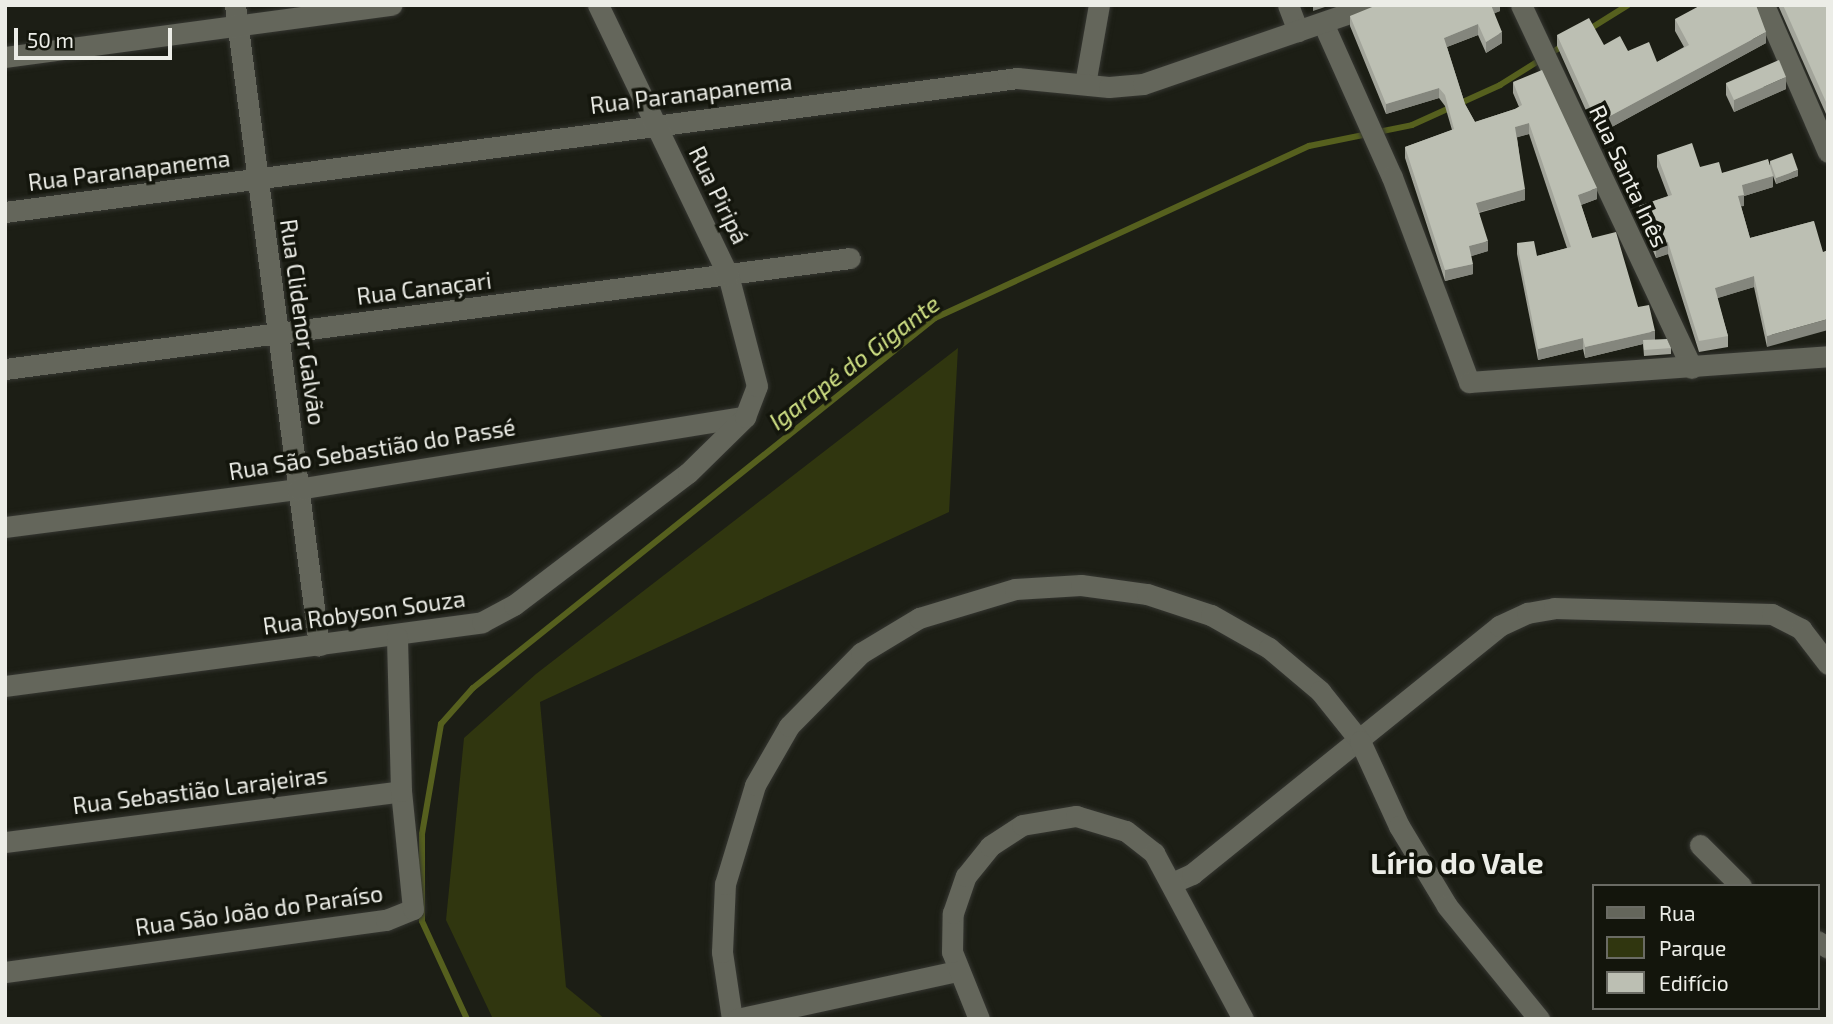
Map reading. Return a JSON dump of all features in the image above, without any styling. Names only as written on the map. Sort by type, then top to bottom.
[{"type":"street","points":[[5,57],[237,16],[392,5]]},
{"type":"street","name":"Rua Piripá","points":[[597,5],[728,275],[757,386],[745,417]]},
{"type":"street","points":[[1085,84],[1099,5]]},
{"type":"street","points":[[1289,5],[1298,31]]},
{"type":"street","name":"Rua Paranapanema","points":[[5,212],[257,180],[655,123],[1017,78],[1110,88],[1177,76],[1372,5]]},
{"type":"street","name":"Rua Santa Inês","points":[[1521,5],[1692,368]]},
{"type":"street","points":[[1764,5],[1828,152]]},
{"type":"street","name":"Rua Clidenor Galvão","points":[[237,16],[319,646]]},
{"type":"street","points":[[1323,23],[1381,151],[1459,368],[1469,382],[1481,384],[1828,356]]},
{"type":"street","name":"Rua Canaçari","points":[[5,369],[850,258]]},
{"type":"street","name":"Rua São Sebastião do Passé","points":[[5,527],[298,489],[745,417]]},
{"type":"street","name":"Rua Robyson Souza","points":[[5,686],[397,637],[482,622],[514,605],[688,474],[745,417]]},
{"type":"street","points":[[957,971],[734,1019],[722,952],[725,884],[755,785],[819,692],[861,653],[919,618],[982,596],[1048,585],[1115,587],[1180,602],[1269,648],[1320,691],[1360,741],[1399,826],[1447,906],[1539,1019]]},
{"type":"street","points":[[1174,882],[1360,741],[1499,626],[1541,610],[1772,614],[1801,629],[1828,664]]},
{"type":"street","name":"Rua São João do Paraíso","points":[[5,972],[403,917],[413,909],[414,895],[401,791],[397,637]]},
{"type":"street","name":"Rua Sebastião Larajeiras","points":[[5,842],[401,791]]},
{"type":"street","points":[[979,1019],[957,971],[951,933],[958,894],[983,853],[1022,825],[1067,816],[1110,824],[1141,841],[1174,882],[1243,1019]]},
{"type":"street","points":[[1700,845],[1739,884]]},
{"type":"green space","points":[[958,348],[949,512],[540,702],[566,987],[605,1019],[493,1019],[446,920],[464,738],[536,674]]},
{"type":"building","points":[[1377,5],[1491,5],[1502,32],[1486,42],[1478,24],[1444,38],[1465,104],[1475,122],[1515,109],[1522,105],[1513,82],[1542,70],[1597,188],[1578,195],[1592,238],[1616,232],[1638,307],[1649,305],[1655,331],[1585,347],[1583,338],[1538,349],[1517,243],[1534,241],[1537,256],[1571,247],[1529,123],[1515,127],[1525,189],[1476,203],[1488,241],[1469,246],[1473,264],[1445,270],[1405,147],[1454,129],[1445,95],[1439,88],[1386,104],[1350,16]]},
{"type":"building","points":[[1701,5],[1756,5],[1766,32],[1597,123],[1557,35],[1589,18],[1604,45],[1620,36],[1628,51],[1649,42],[1657,62],[1689,45],[1675,19]]},
{"type":"building","points":[[1783,5],[1828,5],[1826,102]]},
{"type":"building","points":[[1779,60],[1786,77],[1734,100],[1726,83]]},
{"type":"building","points":[[1692,143],[1700,167],[1719,162],[1722,173],[1768,159],[1773,176],[1742,185],[1744,195],[1738,196],[1750,238],[1814,221],[1823,252],[1828,250],[1828,319],[1767,336],[1754,276],[1715,288],[1728,336],[1699,341],[1668,242],[1656,247],[1639,206],[1672,195],[1657,155]]},
{"type":"building","points":[[1792,153],[1798,170],[1776,178],[1770,161]]},
{"type":"building","points":[[1667,339],[1671,348],[1644,350],[1643,340]]},
{"type":"waterway","name":"Igarapé do Gigante","points":[[1588,30],[1628,5]]},
{"type":"waterway","name":"Igarapé do Gigante","points":[[467,1019],[422,921],[422,834],[441,724],[473,688],[935,318],[1309,146],[1412,125],[1500,85],[1564,45]]},
{"type":"district","name":"Lírio do Vale","points":[[1457,862]]}]
